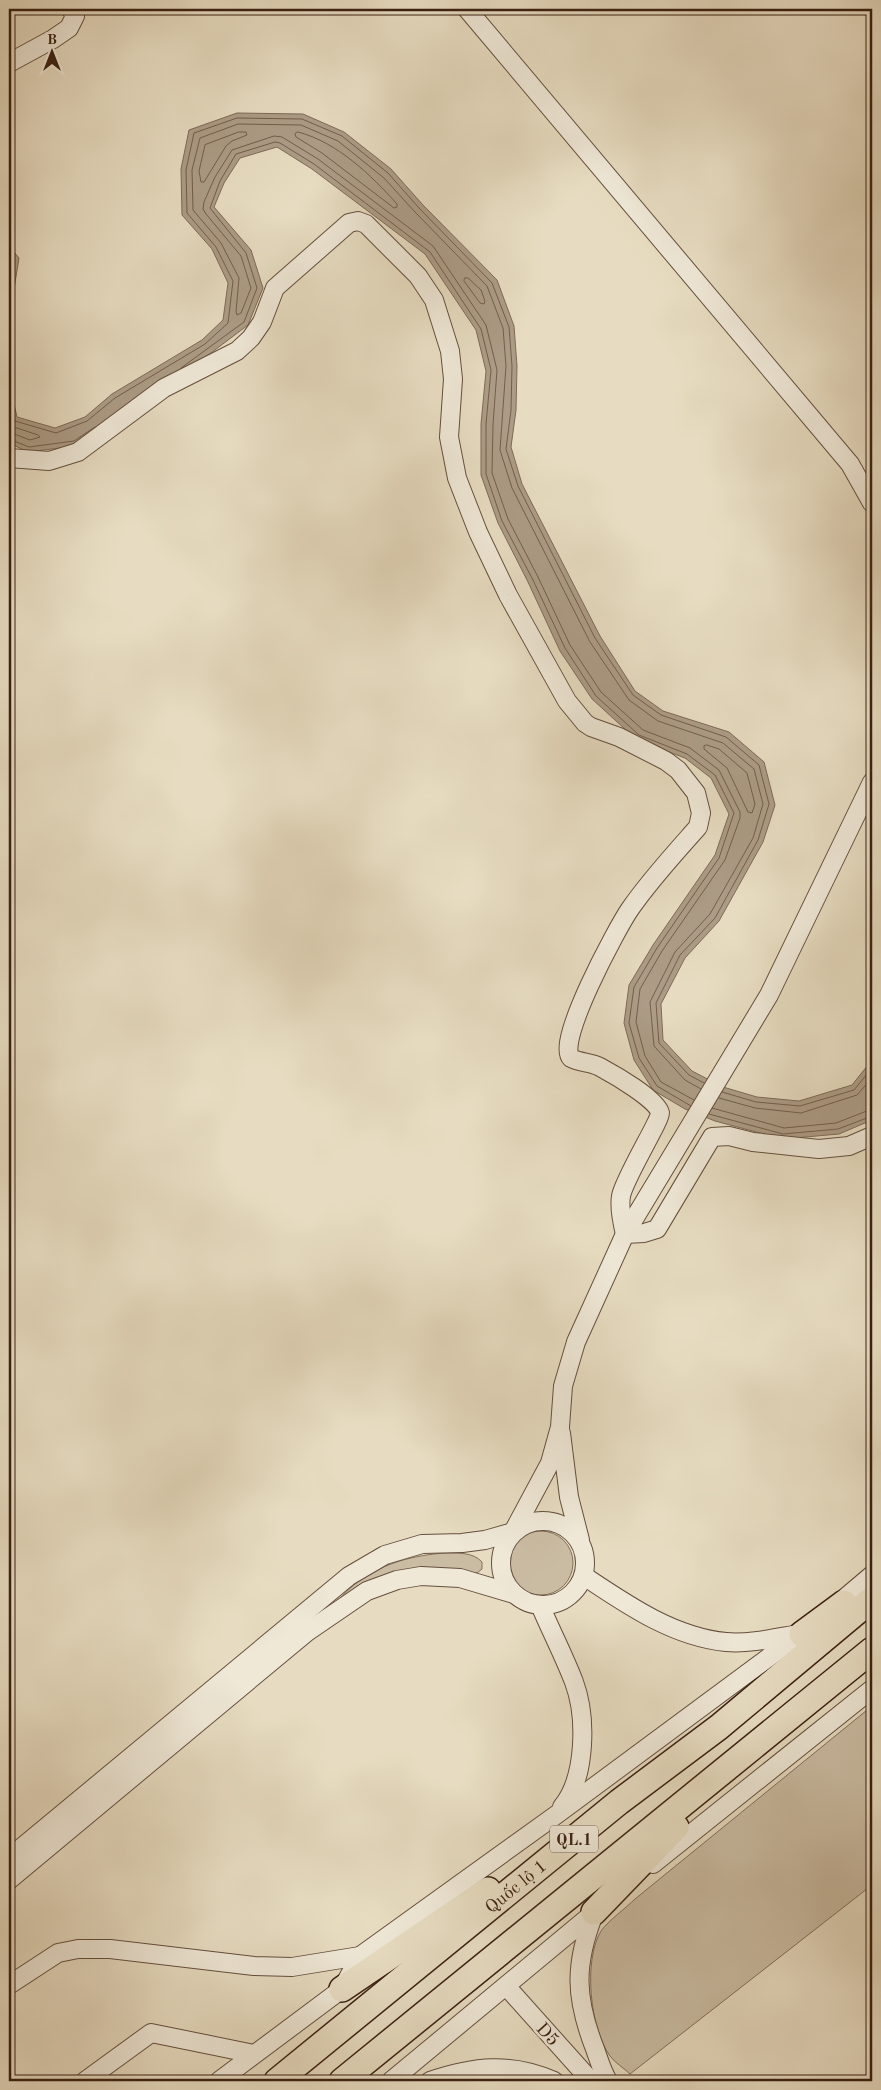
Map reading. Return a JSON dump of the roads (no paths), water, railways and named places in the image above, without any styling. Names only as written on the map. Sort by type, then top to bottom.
[{"type":"highway","points":[[802,1634],[872,1583]]},
{"type":"highway","name":"Quốc lộ 1","points":[[277,2081],[619,1802],[719,1727],[872,1599]]},
{"type":"highway","name":"QL.1","points":[[342,2081],[872,1650]]},
{"type":"highway","points":[[594,1912],[756,1745]]},
{"type":"highway","points":[[342,1989],[619,1802]]},
{"type":"street","points":[[9,63],[70,28],[75,16],[71,9]]},
{"type":"street","points":[[467,9],[850,464],[872,503]]},
{"type":"street","points":[[9,458],[49,461],[78,452],[164,388],[237,351],[251,338],[262,322],[275,288],[349,223],[358,221],[366,224],[418,276],[434,300],[450,351],[453,379],[449,437],[457,478],[478,532],[508,595],[567,701],[585,723],[598,731],[619,737],[666,761],[688,781],[696,793],[700,806],[701,813],[698,827],[630,908],[608,946],[579,1011],[567,1050],[571,1058],[578,1062],[597,1065],[618,1077],[655,1105],[660,1112],[660,1118],[643,1146],[621,1196],[621,1217],[625,1234]]},
{"type":"street","points":[[514,1594],[506,1583],[501,1570],[501,1556],[505,1543],[513,1532],[550,1463],[560,1427],[563,1386],[576,1342],[625,1234],[769,995],[872,782]]},
{"type":"street","points":[[625,1234],[644,1233],[657,1229],[712,1137],[729,1136],[769,1144],[818,1149],[849,1146],[872,1136]]},
{"type":"street","points":[[9,1880],[308,1632],[367,1591],[397,1580],[421,1576],[460,1578],[514,1594],[526,1602],[540,1605],[554,1604],[567,1598],[577,1588],[584,1576],[585,1562],[583,1548],[574,1524],[569,1497],[560,1427]]},
{"type":"street","points":[[9,1858],[349,1576],[385,1555],[422,1544],[462,1543],[485,1540],[513,1532],[525,1524],[552,1522],[565,1527],[576,1536],[583,1548]]},
{"type":"street","points":[[219,2081],[342,1989],[360,1956],[802,1634],[872,1575]]},
{"type":"street","points":[[584,1576],[632,1608],[690,1634],[726,1642],[760,1641],[802,1634]]},
{"type":"street","points":[[540,1605],[574,1684],[580,1709],[582,1738],[580,1771],[570,1797],[556,1815]]},
{"type":"street","points":[[391,2081],[594,1912],[872,1689]]},
{"type":"street","points":[[594,1912],[583,1941],[580,1963],[580,1994],[588,2030],[608,2081]]},
{"type":"street","points":[[9,1985],[58,1953],[78,1949],[110,1949],[214,1962],[292,1967],[360,1956]]},
{"type":"street","name":"D5","points":[[506,1986],[591,2081]]},
{"type":"street","points":[[85,2081],[151,2033],[254,2054]]},
{"type":"street","points":[[430,2081],[458,2071],[492,2068],[535,2073],[554,2081]]},
{"type":"water","points":[[237,113],[303,114],[344,132],[391,169],[423,205],[497,280],[514,326],[517,366],[516,410],[511,447],[522,484],[600,636],[635,691],[663,711],[729,732],[764,762],[775,805],[763,842],[719,921],[685,958],[661,1004],[663,1040],[692,1071],[723,1087],[757,1097],[799,1101],[852,1085],[872,1060],[872,1120],[839,1134],[783,1139],[715,1121],[685,1109],[653,1090],[634,1060],[624,1023],[629,985],[653,945],[715,855],[729,814],[711,778],[685,758],[637,740],[592,699],[560,651],[498,523],[481,475],[481,424],[486,371],[476,330],[425,254],[312,169],[277,147],[240,158],[224,183],[214,207],[251,250],[263,288],[248,325],[199,362],[76,446],[28,452],[9,443],[9,382],[17,417],[55,428],[85,417],[112,394],[202,340],[223,320],[228,283],[212,249],[182,215],[181,169],[189,130]]},
{"type":"water","points":[[9,246],[19,258],[9,320]]}]
